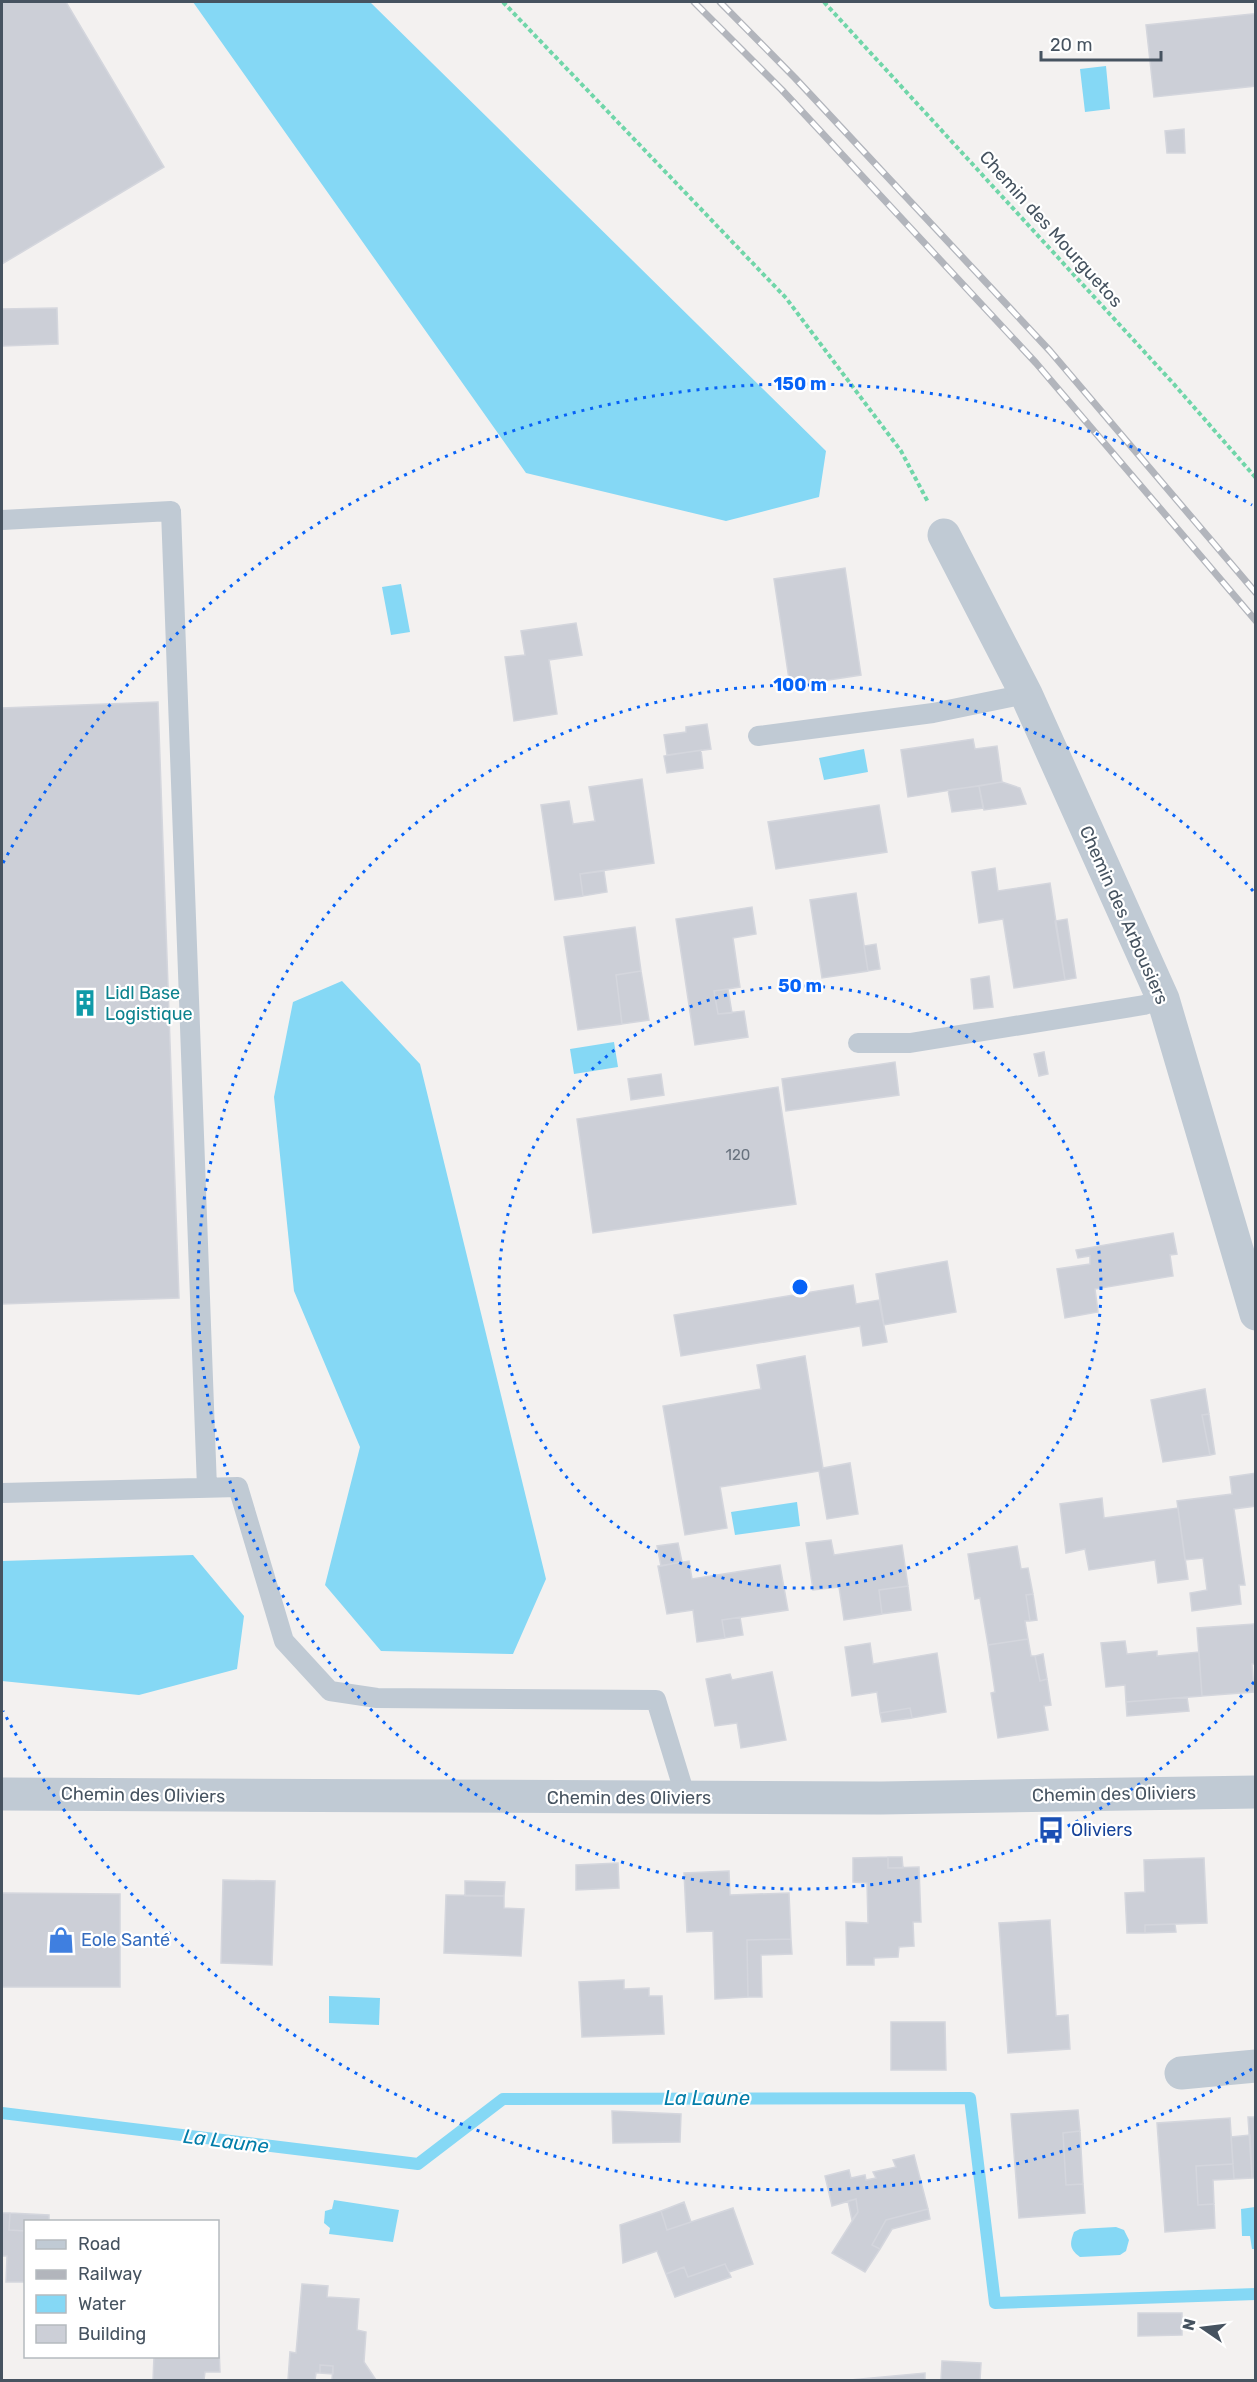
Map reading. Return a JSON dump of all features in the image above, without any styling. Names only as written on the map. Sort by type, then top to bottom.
[{"type":"street","name":"Chemin des Arbousiers","points":[[944,535],[1026,694],[1163,999],[1256,1314]]},
{"type":"street","name":"Chemin des Oliviers","points":[[2,1794],[881,1798],[1256,1792]]},
{"type":"street","points":[[1181,2073],[1256,2066]]},
{"type":"lane","points":[[2,520],[171,512],[207,1488]]},
{"type":"lane","points":[[758,736],[933,713],[1026,694]]},
{"type":"lane","points":[[858,1044],[910,1043],[1144,1005],[1163,999]]},
{"type":"lane","points":[[2,1493],[238,1487],[284,1641],[330,1691],[377,1698],[656,1700],[686,1798]]},
{"type":"path","points":[[503,2],[786,298],[901,451],[918,480],[944,535]]},
{"type":"path","name":"Chemin des Mourguetos","points":[[824,2],[1172,382],[1256,478]]},
{"type":"water","points":[[193,2],[370,2],[826,451],[819,497],[726,521],[526,473]]},
{"type":"water","points":[[1106,66],[1110,109],[1085,112],[1080,69]]},
{"type":"water","points":[[401,584],[410,632],[391,635],[382,587]]},
{"type":"water","points":[[864,749],[868,772],[824,780],[819,758]]},
{"type":"water","points":[[342,981],[420,1064],[546,1579],[513,1654],[381,1651],[325,1585],[360,1447],[294,1291],[274,1097],[293,1002]]},
{"type":"water","points":[[614,1042],[618,1067],[574,1074],[570,1049]]},
{"type":"water","points":[[797,1502],[800,1526],[735,1535],[731,1512]]},
{"type":"water","points":[[193,1555],[244,1616],[237,1669],[139,1695],[2,1681],[2,1561]]},
{"type":"water","points":[[329,1996],[380,1998],[379,2025],[329,2023]]},
{"type":"water","points":[[334,2200],[399,2210],[393,2242],[329,2234],[330,2228],[324,2223],[325,2211],[332,2209]]},
{"type":"water","points":[[1255,2207],[1255,2249],[1252,2249],[1250,2236],[1242,2236],[1241,2209]]},
{"type":"water","points":[[1116,2227],[1124,2230],[1129,2240],[1126,2251],[1120,2255],[1080,2257],[1072,2249],[1071,2240],[1074,2232],[1080,2229]]},
{"type":"building","points":[[2,2],[66,2],[164,167],[2,264]]},
{"type":"building","points":[[1256,14],[1256,86],[1154,97],[1146,25]]},
{"type":"building","points":[[1184,129],[1185,153],[1167,153],[1165,131]]},
{"type":"building","points":[[57,308],[58,344],[3,346],[2,309]]},
{"type":"building","points":[[845,568],[861,675],[790,686],[774,579]]},
{"type":"building","points":[[576,623],[582,655],[549,660],[557,714],[514,721],[505,657],[525,655],[521,631]]},
{"type":"building","name":"Lidl Base Logistique","points":[[158,702],[179,1298],[2,1304],[2,708]]},
{"type":"building","points":[[707,724],[711,749],[667,755],[664,735],[686,732],[686,727]]},
{"type":"building","points":[[973,739],[975,749],[997,746],[1002,782],[908,797],[901,750]]},
{"type":"building","points":[[701,750],[703,768],[667,773],[664,756]]},
{"type":"building","points":[[642,779],[654,863],[580,874],[583,896],[555,900],[541,805],[569,801],[573,824],[595,821],[589,787]]},
{"type":"building","points":[[1002,782],[1020,788],[1026,804],[984,810],[979,786]]},
{"type":"building","points":[[979,786],[983,808],[952,812],[948,790]]},
{"type":"building","points":[[879,805],[887,852],[776,869],[768,822]]},
{"type":"building","points":[[995,868],[998,891],[1050,883],[1065,980],[1014,988],[1003,919],[979,923],[972,872]]},
{"type":"building","points":[[604,871],[607,892],[583,896],[580,874]]},
{"type":"building","points":[[856,893],[868,971],[822,978],[810,900]]},
{"type":"building","points":[[752,907],[756,934],[733,938],[740,987],[714,991],[718,1014],[744,1011],[748,1037],[695,1045],[676,919]]},
{"type":"building","points":[[1067,919],[1076,978],[1065,980],[1055,921]]},
{"type":"building","points":[[635,927],[641,971],[616,975],[622,1024],[578,1030],[564,937]]},
{"type":"building","points":[[876,944],[880,969],[868,971],[864,946]]},
{"type":"building","points":[[641,971],[649,1020],[622,1024],[616,975]]},
{"type":"building","points":[[989,976],[993,1007],[974,1009],[971,979]]},
{"type":"building","points":[[728,989],[732,1013],[718,1014],[714,991]]},
{"type":"building","points":[[1044,1052],[1048,1074],[1039,1076],[1034,1054]]},
{"type":"building","points":[[895,1062],[899,1095],[786,1111],[782,1079]]},
{"type":"building","points":[[661,1074],[664,1095],[631,1100],[628,1079]]},
{"type":"building","points":[[778,1087],[796,1204],[593,1233],[577,1119]]},
{"type":"building","points":[[1173,1233],[1177,1254],[1170,1255],[1173,1276],[1095,1289],[1098,1312],[1065,1318],[1057,1269],[1090,1264],[1090,1256],[1078,1258],[1076,1250]]},
{"type":"building","points":[[947,1261],[956,1312],[884,1325],[876,1274]]},
{"type":"building","points":[[853,1285],[856,1304],[879,1300],[887,1342],[863,1346],[860,1326],[681,1356],[674,1315]]},
{"type":"building","points":[[805,1356],[823,1468],[850,1463],[858,1514],[827,1519],[819,1471],[720,1487],[727,1528],[685,1535],[663,1406],[761,1389],[757,1365]]},
{"type":"building","points":[[1205,1389],[1209,1414],[1202,1415],[1210,1455],[1163,1462],[1151,1400]]},
{"type":"building","points":[[1209,1414],[1215,1454],[1210,1455],[1202,1415]]},
{"type":"building","points":[[1256,1473],[1256,1506],[1234,1509],[1245,1585],[1239,1585],[1241,1604],[1192,1611],[1190,1593],[1207,1590],[1203,1558],[1185,1560],[1177,1501],[1232,1494],[1230,1477]]},
{"type":"building","points":[[1102,1498],[1104,1518],[1178,1508],[1188,1579],[1158,1583],[1155,1560],[1089,1570],[1085,1549],[1066,1553],[1060,1504]]},
{"type":"building","points":[[831,1540],[834,1555],[902,1545],[908,1586],[879,1590],[882,1614],[844,1620],[839,1587],[813,1590],[806,1543]]},
{"type":"building","points":[[678,1543],[682,1562],[661,1566],[657,1546]]},
{"type":"building","points":[[1017,1546],[1021,1569],[1028,1568],[1033,1594],[1026,1595],[1030,1621],[1025,1621],[1028,1639],[988,1645],[980,1598],[975,1599],[968,1554]]},
{"type":"building","points":[[689,1561],[692,1579],[780,1565],[788,1610],[722,1620],[725,1638],[697,1642],[693,1610],[667,1614],[658,1566]]},
{"type":"building","points":[[908,1586],[911,1610],[882,1614],[879,1590]]},
{"type":"building","points":[[1033,1594],[1037,1620],[1030,1621],[1026,1595]]},
{"type":"building","points":[[740,1617],[743,1635],[725,1638],[722,1620]]},
{"type":"building","points":[[1254,1624],[1256,1664],[1252,1664],[1254,1692],[1202,1696],[1197,1628]]},
{"type":"building","points":[[1028,1639],[1031,1656],[1035,1656],[1040,1681],[1047,1679],[1051,1705],[1044,1706],[1048,1730],[998,1738],[991,1693],[995,1692],[988,1645]]},
{"type":"building","points":[[1125,1641],[1127,1654],[1157,1651],[1157,1656],[1199,1652],[1202,1696],[1126,1702],[1125,1685],[1106,1687],[1101,1643]]},
{"type":"building","points":[[870,1643],[873,1664],[937,1653],[946,1712],[912,1718],[910,1708],[880,1713],[877,1692],[852,1696],[845,1647]]},
{"type":"building","points":[[1043,1654],[1047,1679],[1040,1681],[1035,1656]]},
{"type":"building","points":[[772,1672],[786,1740],[741,1748],[737,1723],[715,1726],[706,1679],[730,1674],[732,1680]]},
{"type":"building","points":[[1187,1697],[1189,1711],[1127,1716],[1126,1702]]},
{"type":"building","points":[[910,1708],[912,1718],[882,1722],[880,1713]]},
{"type":"building","points":[[888,1857],[902,1857],[903,1868],[888,1868]]},
{"type":"building","points":[[888,1857],[888,1868],[919,1867],[921,1922],[913,1922],[914,1946],[899,1947],[898,1957],[874,1958],[874,1965],[847,1965],[846,1922],[868,1923],[867,1883],[853,1882],[853,1858]]},
{"type":"building","points":[[1204,1858],[1207,1923],[1145,1925],[1145,1933],[1127,1933],[1125,1893],[1145,1892],[1144,1860]]},
{"type":"building","points":[[618,1863],[619,1888],[576,1890],[576,1865]]},
{"type":"building","points":[[729,1871],[730,1895],[789,1893],[791,1939],[747,1940],[748,1997],[715,1999],[713,1931],[687,1932],[684,1873]]},
{"type":"building","points":[[223,1880],[275,1881],[272,1965],[221,1963]]},
{"type":"building","points":[[465,1881],[505,1882],[504,1896],[465,1896]]},
{"type":"building","name":"Eole Santé","points":[[2,1893],[120,1894],[120,1987],[2,1987]]},
{"type":"building","points":[[446,1895],[504,1896],[504,1908],[524,1909],[521,1956],[444,1953]]},
{"type":"building","points":[[1050,1920],[1056,2016],[1068,2015],[1070,2049],[1008,2053],[999,1923]]},
{"type":"building","points":[[1175,1924],[1176,1932],[1145,1933],[1145,1925]]},
{"type":"building","points":[[791,1939],[792,1954],[761,1955],[762,1997],[748,1997],[747,1940]]},
{"type":"building","points":[[624,1980],[624,1989],[649,1988],[649,1996],[662,1996],[664,2034],[582,2037],[579,1982]]},
{"type":"building","points":[[891,2022],[945,2022],[946,2070],[891,2070]]},
{"type":"building","points":[[1078,2110],[1080,2131],[1063,2133],[1066,2185],[1083,2184],[1085,2213],[1019,2218],[1011,2114]]},
{"type":"building","points":[[612,2111],[681,2114],[680,2142],[613,2143]]},
{"type":"building","points":[[1248,2117],[1256,2117],[1256,2178],[1252,2178]]},
{"type":"building","points":[[1230,2118],[1233,2164],[1196,2166],[1198,2205],[1214,2204],[1215,2228],[1165,2232],[1157,2123]]},
{"type":"building","points":[[1080,2131],[1083,2184],[1066,2185],[1063,2133]]},
{"type":"building","points":[[1250,2135],[1252,2178],[1234,2179],[1231,2137]]},
{"type":"building","points":[[914,2155],[928,2209],[886,2220],[872,2245],[880,2249],[865,2272],[832,2253],[858,2212],[856,2199],[832,2206],[825,2176],[849,2170],[851,2178],[865,2175],[866,2180],[876,2178],[873,2172],[896,2167],[893,2160]]},
{"type":"building","points":[[1233,2164],[1234,2179],[1213,2180],[1214,2204],[1198,2205],[1196,2166]]},
{"type":"building","points":[[856,2199],[858,2212],[852,2220],[848,2201]]},
{"type":"building","points":[[684,2202],[691,2222],[667,2230],[661,2211]]},
{"type":"building","points":[[733,2208],[753,2264],[729,2272],[725,2264],[688,2277],[684,2267],[666,2274],[657,2251],[623,2263],[620,2225],[661,2211],[667,2230]]},
{"type":"building","points":[[928,2209],[930,2219],[892,2229],[880,2249],[872,2245],[886,2220]]},
{"type":"building","points":[[2,2213],[10,2213],[9,2230],[24,2231],[24,2282],[6,2282],[7,2256],[2,2256]]},
{"type":"building","points":[[10,2213],[49,2215],[49,2220],[24,2220],[24,2231],[9,2230]]},
{"type":"building","points":[[725,2264],[731,2277],[675,2297],[666,2274],[684,2267],[688,2277]]},
{"type":"building","points":[[302,2284],[328,2286],[327,2297],[359,2299],[357,2330],[366,2332],[364,2362],[376,2380],[332,2380],[333,2366],[320,2365],[320,2373],[316,2373],[315,2380],[288,2380],[290,2352],[296,2353]]},
{"type":"building","points":[[1138,2313],[1182,2313],[1182,2335],[1138,2336]]},
{"type":"building","points":[[219,2346],[220,2372],[205,2372],[204,2380],[153,2380],[154,2358],[219,2358]]},
{"type":"building","points":[[942,2361],[981,2363],[980,2380],[941,2380]]},
{"type":"building","points":[[320,2365],[333,2366],[333,2374],[320,2373]]},
{"type":"building","points":[[925,2373],[925,2380],[850,2380]]},
{"type":"waterway","name":"La Laune","points":[[2,2113],[418,2164],[503,2099],[970,2098],[995,2303],[1256,2294]]},
{"type":"railway","points":[[694,2],[782,90],[1036,363],[1256,621]]},
{"type":"railway","points":[[720,2],[795,78],[1050,351],[1256,593]]},
{"type":"place","name":"Lidl Base Logistique","points":[[85,1003]]},
{"type":"place","name":"Oliviers","points":[[1051,1830]]},
{"type":"place","name":"Eole Santé","points":[[61,1940]]}]
